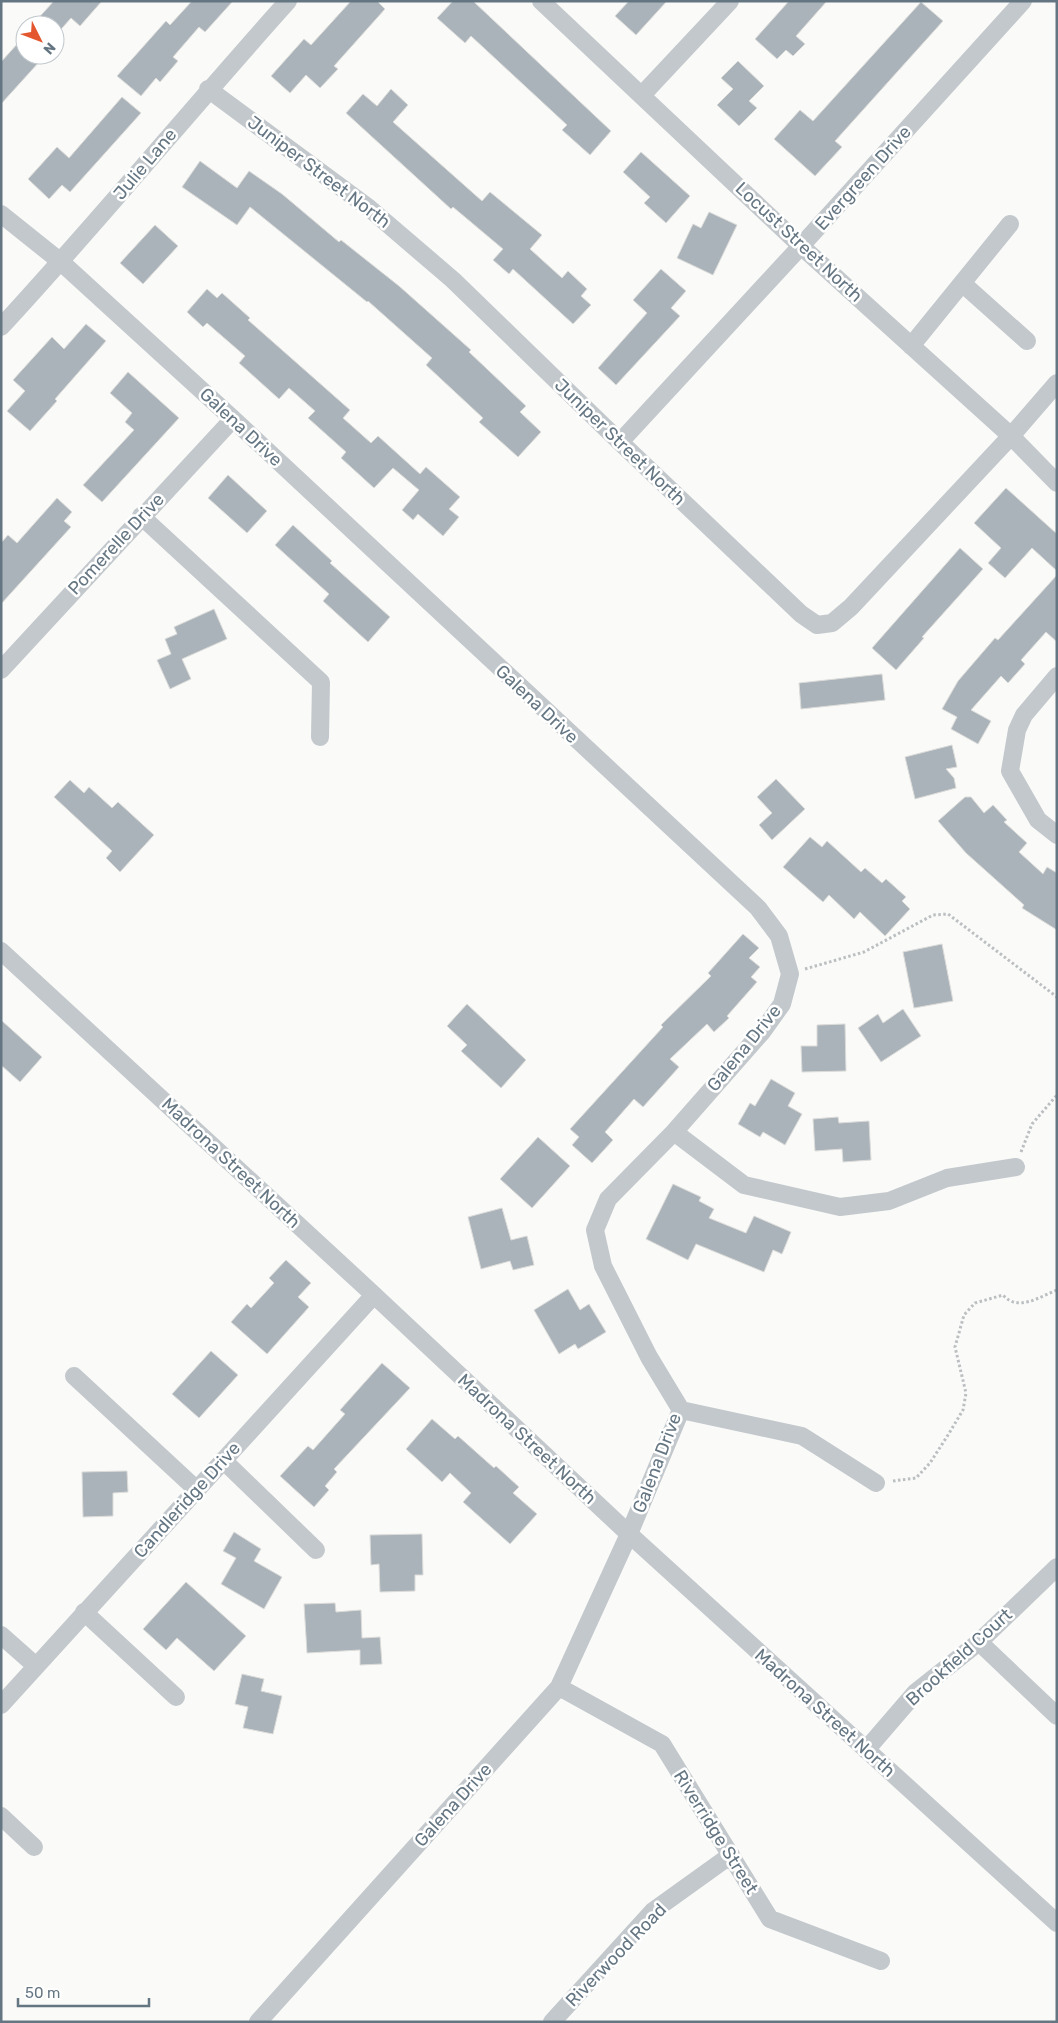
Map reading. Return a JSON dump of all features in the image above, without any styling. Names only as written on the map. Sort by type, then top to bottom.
[{"type":"street","name":"Julie Lane","points":[[1,327],[61,262],[208,89],[288,1]]},
{"type":"street","name":"Locust Street North","points":[[541,1],[642,94],[801,246],[1011,436],[1057,483]]},
{"type":"street","points":[[642,94],[730,1]]},
{"type":"street","name":"Evergreen Drive","points":[[620,442],[1023,1]]},
{"type":"street","name":"Juniper Street North","points":[[208,89],[376,214],[453,280],[800,614],[817,625],[832,623],[851,607],[1011,436]]},
{"type":"street","name":"Galena Drive","points":[[1,214],[61,262],[233,419],[758,908],[779,936],[790,974],[782,1004],[762,1032],[674,1132],[608,1199],[594,1230],[603,1266],[649,1357],[681,1410],[629,1534],[559,1687],[258,2022]]},
{"type":"street","points":[[911,346],[1010,224]]},
{"type":"street","points":[[962,283],[1027,341]]},
{"type":"street","points":[[1011,436],[1057,383]]},
{"type":"street","name":"Pomerelle Drive","points":[[1,670],[233,419]]},
{"type":"street","points":[[142,516],[321,682],[320,737]]},
{"type":"street","points":[[1057,676],[1024,715],[1017,730],[1010,771],[1038,820],[1057,835]]},
{"type":"street","name":"Madrona Street North","points":[[1,951],[374,1295],[629,1534],[1057,1923]]},
{"type":"street","points":[[674,1132],[744,1185],[840,1207],[888,1201],[947,1178],[1016,1167]]},
{"type":"street","name":"Candleridge Drive","points":[[1,1705],[374,1295]]},
{"type":"street","points":[[74,1376],[196,1489]]},
{"type":"street","points":[[681,1410],[802,1436],[876,1483]]},
{"type":"street","points":[[223,1460],[316,1550]]},
{"type":"street","name":"Brookfield Court","points":[[866,1750],[916,1692],[979,1642],[1057,1567]]},
{"type":"street","points":[[84,1612],[176,1697]]},
{"type":"street","points":[[1,1635],[36,1666]]},
{"type":"street","points":[[979,1642],[1057,1716]]},
{"type":"street","name":"Riverridge Street","points":[[559,1687],[662,1744],[770,1919],[881,1961]]},
{"type":"street","points":[[1,1816],[34,1847]]},
{"type":"street","name":"Riverwood Road","points":[[552,2022],[653,1911],[731,1855]]},
{"type":"path","points":[[790,974],[864,952],[933,915],[948,914],[1057,997]]},
{"type":"path","points":[[1016,1167],[1032,1124],[1057,1095]]},
{"type":"path","points":[[876,1483],[916,1478],[930,1464],[963,1410],[966,1393],[955,1347],[964,1315],[975,1303],[1003,1295],[1009,1302],[1020,1304],[1057,1290]]},
{"type":"building","points":[[54,1],[102,1],[80,26],[71,18],[65,25],[65,15],[41,15]]},
{"type":"building","points":[[192,1],[233,1],[205,32],[199,27],[173,57],[178,61],[160,82],[156,78],[141,96],[117,76],[166,21],[170,25]]},
{"type":"building","points":[[351,1],[377,1],[385,9],[334,66],[338,69],[320,88],[306,75],[290,93],[271,76],[304,39],[311,45]]},
{"type":"building","points":[[453,1],[473,1],[611,131],[590,155],[562,130],[567,125],[471,36],[465,43],[437,18]]},
{"type":"building","points":[[629,1],[667,1],[636,35],[615,16]]},
{"type":"building","points":[[789,1],[827,1],[796,36],[805,44],[793,56],[786,50],[777,59],[755,39]]},
{"type":"building","points":[[921,2],[943,21],[835,141],[842,147],[815,176],[774,139],[800,110],[813,121]]},
{"type":"building","points":[[15,46],[15,65],[36,65],[1,104],[1,62]]},
{"type":"building","points":[[738,61],[764,86],[749,101],[757,108],[739,126],[717,105],[733,89],[721,78]]},
{"type":"building","points":[[391,89],[408,105],[393,122],[482,201],[490,192],[542,235],[530,249],[562,278],[568,271],[587,289],[581,296],[591,305],[573,324],[513,269],[509,274],[493,260],[503,249],[453,207],[451,209],[346,113],[363,94],[377,106]]},
{"type":"building","points":[[122,97],[141,113],[70,192],[62,185],[49,199],[28,179],[57,147],[69,158]]},
{"type":"building","points":[[641,152],[690,196],[666,223],[644,203],[650,197],[623,172]]},
{"type":"building","points":[[200,161],[237,188],[249,171],[282,194],[339,242],[341,240],[399,286],[471,350],[469,352],[526,406],[520,412],[541,432],[518,457],[479,422],[483,418],[426,365],[432,358],[368,301],[250,207],[237,225],[182,187]]},
{"type":"building","points":[[709,212],[737,225],[713,275],[677,258],[693,224],[701,228]]},
{"type":"building","points":[[155,225],[178,246],[143,284],[120,263]]},
{"type":"building","points":[[661,269],[686,291],[671,308],[680,316],[616,385],[598,368],[647,313],[633,300]]},
{"type":"building","points":[[207,289],[217,298],[222,293],[250,318],[248,320],[350,410],[343,418],[371,443],[378,436],[420,474],[426,467],[460,497],[449,509],[459,517],[443,536],[418,514],[413,520],[402,510],[419,490],[393,468],[374,488],[341,458],[346,452],[308,418],[315,411],[289,388],[279,399],[239,363],[245,356],[207,323],[203,327],[187,312]]},
{"type":"building","points":[[86,324],[106,341],[55,399],[57,401],[30,431],[7,411],[25,391],[13,380],[52,337],[64,349]]},
{"type":"building","points":[[128,372],[179,418],[102,502],[83,485],[134,430],[125,422],[132,413],[110,393]]},
{"type":"building","points":[[228,475],[267,511],[247,533],[208,498]]},
{"type":"building","points":[[1006,488],[1057,534],[1057,571],[1032,548],[1005,578],[988,563],[1001,548],[974,523]]},
{"type":"building","points":[[57,498],[72,512],[64,521],[71,527],[1,604],[1,543],[8,535],[17,543]]},
{"type":"building","points":[[293,525],[332,561],[330,563],[390,617],[368,642],[323,601],[329,594],[275,545]]},
{"type":"building","points":[[960,548],[983,569],[922,637],[924,638],[896,670],[872,648]]},
{"type":"building","points":[[1057,575],[1057,642],[1046,632],[1021,660],[1025,664],[1008,683],[1001,676],[971,710],[991,721],[978,744],[951,729],[957,717],[942,709],[958,681],[995,638],[998,640]]},
{"type":"building","points":[[214,609],[227,639],[182,659],[191,679],[170,689],[157,660],[171,654],[165,639],[177,634],[174,627]]},
{"type":"building","points":[[882,674],[885,700],[801,709],[799,683]]},
{"type":"building","points":[[952,745],[957,767],[946,769],[954,778],[956,788],[915,799],[905,757]]},
{"type":"building","points":[[776,779],[805,809],[772,840],[759,825],[772,813],[757,797]]},
{"type":"building","points":[[70,780],[84,793],[89,787],[112,808],[118,802],[154,835],[120,872],[106,858],[112,851],[54,797]]},
{"type":"building","points":[[965,797],[971,797],[984,813],[993,805],[1007,820],[1004,822],[1027,843],[1019,852],[1043,874],[1047,867],[1057,873],[1057,930],[1022,908],[1024,905],[966,853],[938,821]]},
{"type":"building","points":[[810,837],[822,847],[827,841],[861,872],[865,868],[882,883],[886,879],[906,897],[902,901],[910,909],[885,936],[860,912],[854,919],[829,895],[823,902],[783,867]]},
{"type":"building","points":[[743,934],[759,948],[749,958],[760,967],[751,977],[757,982],[727,1016],[729,1018],[714,1032],[707,1024],[670,1059],[679,1067],[643,1107],[634,1099],[605,1132],[613,1140],[592,1163],[572,1145],[579,1137],[570,1129],[663,1027],[661,1025],[711,976],[708,973]]},
{"type":"building","points":[[942,944],[953,1001],[914,1008],[903,952]]},
{"type":"building","points":[[467,1004],[526,1060],[501,1088],[461,1051],[467,1045],[447,1026]]},
{"type":"building","points":[[903,1009],[921,1036],[881,1062],[858,1028],[878,1014],[883,1023]]},
{"type":"building","points":[[1,1020],[42,1057],[20,1082],[1,1065]]},
{"type":"building","points":[[845,1024],[846,1071],[802,1072],[801,1046],[817,1046],[817,1025]]},
{"type":"building","points":[[771,1079],[795,1093],[788,1106],[802,1114],[785,1145],[763,1132],[760,1137],[738,1124],[750,1103],[755,1106]]},
{"type":"building","points":[[838,1117],[839,1123],[869,1121],[871,1160],[843,1162],[842,1149],[815,1151],[813,1119]]},
{"type":"building","points":[[538,1137],[570,1166],[532,1208],[500,1179]]},
{"type":"building","points":[[673,1184],[701,1197],[699,1201],[714,1209],[709,1218],[746,1233],[754,1216],[791,1232],[782,1254],[773,1250],[764,1272],[696,1244],[688,1260],[646,1239]]},
{"type":"building","points":[[502,1208],[511,1240],[527,1236],[534,1265],[513,1270],[510,1261],[481,1269],[468,1217]]},
{"type":"building","points":[[286,1260],[311,1283],[298,1297],[309,1307],[267,1354],[231,1322],[247,1304],[251,1308],[274,1283],[269,1278]]},
{"type":"building","points":[[568,1289],[580,1310],[589,1304],[606,1332],[578,1349],[575,1344],[559,1354],[534,1310]]},
{"type":"building","points":[[211,1351],[238,1375],[199,1418],[172,1394]]},
{"type":"building","points":[[382,1363],[410,1388],[334,1469],[337,1472],[325,1486],[329,1490],[314,1507],[280,1476],[308,1446],[313,1450],[345,1414],[340,1410]]},
{"type":"building","points":[[432,1419],[455,1439],[458,1436],[494,1468],[496,1466],[519,1487],[513,1493],[537,1514],[510,1544],[463,1502],[471,1493],[450,1473],[442,1482],[406,1449]]},
{"type":"building","points":[[127,1471],[128,1492],[113,1493],[113,1516],[83,1517],[82,1472]]},
{"type":"building","points":[[234,1532],[261,1549],[254,1561],[282,1577],[264,1609],[221,1584],[236,1558],[223,1551]]},
{"type":"building","points":[[422,1534],[423,1575],[415,1575],[415,1591],[380,1592],[379,1564],[371,1565],[370,1535]]},
{"type":"building","points":[[186,1582],[246,1636],[214,1671],[177,1638],[166,1650],[143,1629]]},
{"type":"building","points":[[335,1603],[336,1612],[361,1610],[362,1638],[380,1637],[382,1664],[360,1665],[360,1650],[307,1653],[304,1604]]},
{"type":"building","points":[[242,1674],[264,1679],[261,1691],[282,1696],[273,1734],[243,1728],[248,1707],[235,1704]]}]
